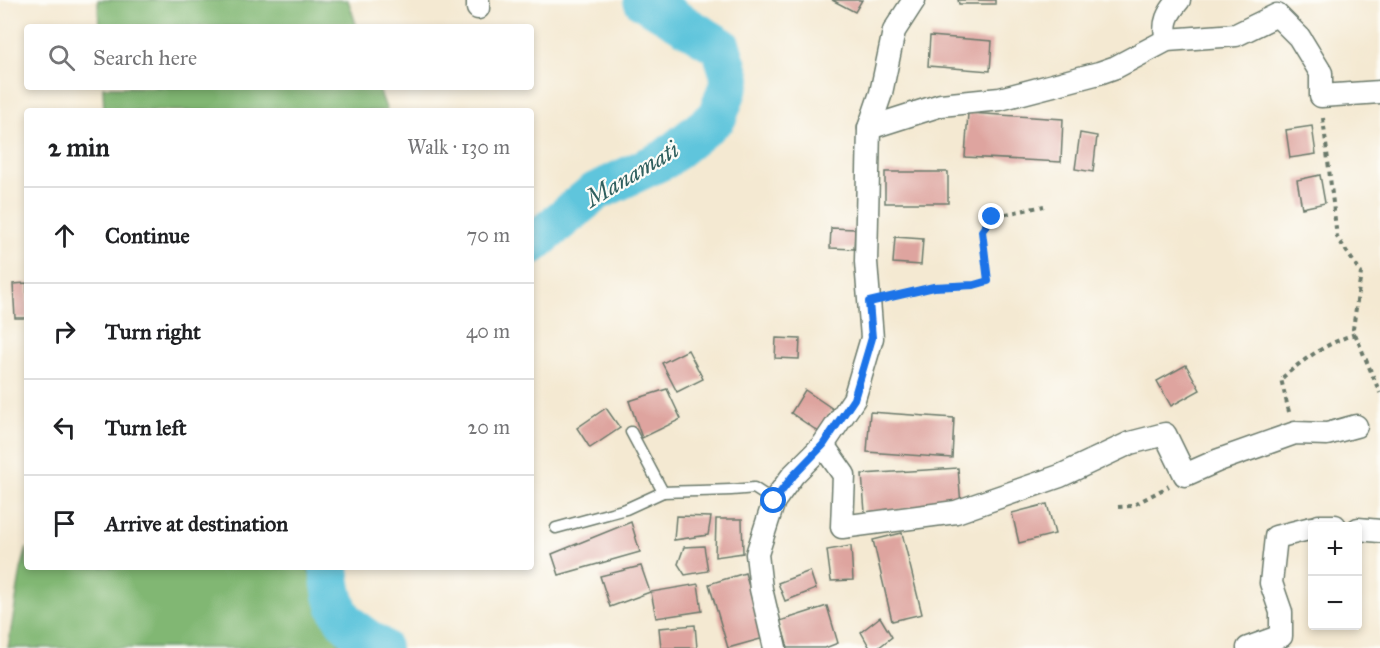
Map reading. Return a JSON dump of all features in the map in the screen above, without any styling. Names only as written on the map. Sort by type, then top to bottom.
[{"type":"street","points":[[775,648],[761,589],[757,554],[774,501],[793,476],[823,445],[854,399],[872,338],[866,262],[869,128],[881,93],[894,31],[914,0]]},
{"type":"street","points":[[1167,40],[1164,30],[1168,12],[1179,0]]},
{"type":"street","points":[[869,128],[941,105],[1000,99],[1099,73],[1116,67],[1167,40],[1236,35],[1277,15],[1299,37],[1321,73],[1321,96],[1380,92]]},
{"type":"street","points":[[823,445],[844,475],[842,527],[956,512],[1060,476],[1130,443],[1165,434],[1185,475],[1294,433],[1327,434],[1356,426]]},
{"type":"street","points":[[1248,648],[1281,636],[1281,612],[1271,583],[1276,537],[1308,529]]},
{"type":"street","points":[[1362,529],[1380,531]]},
{"type":"lane","points":[[631,432],[663,492]]},
{"type":"lane","points":[[556,528],[626,509],[663,492],[698,490],[726,492],[753,488],[774,501]]},
{"type":"path","points":[[1321,96],[1337,237],[1361,273],[1353,329],[1380,393]]},
{"type":"path","points":[[869,302],[934,287],[974,285],[988,281],[982,231],[992,217],[1044,207]]},
{"type":"path","points":[[1294,433],[1281,379],[1300,361],[1320,353],[1338,339],[1356,334]]},
{"type":"path","points":[[1118,507],[1132,506],[1161,492],[1185,475]]},
{"type":"green space","points":[[98,0],[348,0],[356,24],[99,24]]},
{"type":"green space","points":[[103,90],[379,90],[386,108],[104,108]]},
{"type":"green space","points":[[24,559],[24,570],[308,570],[341,648],[8,648]]},
{"type":"building","points":[[832,0],[862,0],[855,12]]},
{"type":"building","points":[[958,0],[995,0],[995,4],[959,4]]},
{"type":"building","points":[[930,36],[992,41],[990,71],[928,66]]},
{"type":"building","points":[[968,113],[1063,119],[1061,162],[965,157]]},
{"type":"building","points":[[1312,126],[1316,154],[1290,158],[1286,130]]},
{"type":"building","points":[[1080,133],[1097,136],[1093,172],[1075,169]]},
{"type":"building","points":[[885,172],[948,172],[948,203],[885,203]]},
{"type":"building","points":[[1320,175],[1325,203],[1302,208],[1297,180]]},
{"type":"building","points":[[831,228],[855,229],[854,249],[830,248]]},
{"type":"building","points":[[895,237],[923,239],[921,265],[893,263]]},
{"type":"building","points":[[24,283],[24,318],[15,318],[13,284]]},
{"type":"building","points":[[776,338],[800,339],[799,359],[775,358]]},
{"type":"building","points":[[688,350],[703,379],[677,392],[662,363]]},
{"type":"building","points":[[1186,365],[1200,390],[1171,406],[1157,381]]},
{"type":"building","points":[[667,389],[681,419],[642,438],[629,401]]},
{"type":"building","points":[[805,390],[833,409],[819,432],[791,413]]},
{"type":"building","points":[[606,408],[620,428],[590,448],[577,428]]},
{"type":"building","points":[[870,412],[954,418],[952,458],[867,452]]},
{"type":"building","points":[[958,468],[961,505],[865,512],[862,474]]},
{"type":"building","points":[[1047,504],[1055,534],[1019,543],[1012,513]]},
{"type":"building","points":[[676,516],[711,517],[708,535],[674,540]]},
{"type":"building","points":[[716,519],[742,519],[743,553],[715,557]]},
{"type":"building","points":[[631,522],[640,552],[559,575],[552,554]]},
{"type":"building","points":[[902,533],[922,614],[892,621],[873,540]]},
{"type":"building","points":[[704,546],[708,571],[685,575],[678,564],[684,547]]},
{"type":"building","points":[[851,546],[853,580],[831,581],[827,550]]},
{"type":"building","points":[[641,566],[650,592],[610,607],[600,576]]},
{"type":"building","points":[[810,571],[816,589],[785,601],[778,583]]},
{"type":"building","points":[[745,573],[764,638],[728,648],[709,584]]},
{"type":"building","points":[[698,584],[702,611],[656,618],[651,592]]},
{"type":"building","points":[[827,606],[838,643],[825,648],[788,648],[780,621]]},
{"type":"building","points":[[880,617],[892,637],[878,648],[870,648],[861,632]]},
{"type":"building","points":[[695,625],[697,648],[661,648],[659,628]]},
{"type":"waterway","name":"Manamati","points":[[534,243],[595,192],[665,159],[717,117],[731,79],[721,47],[643,0]]},
{"type":"waterway","name":"Manamati","points":[[329,570],[333,596],[342,616],[357,632],[381,648]]},
{"type":"route","points":[[774,501],[793,476],[823,445],[854,399],[872,338],[869,302],[934,287],[974,285],[988,281],[982,231],[992,217]]}]
